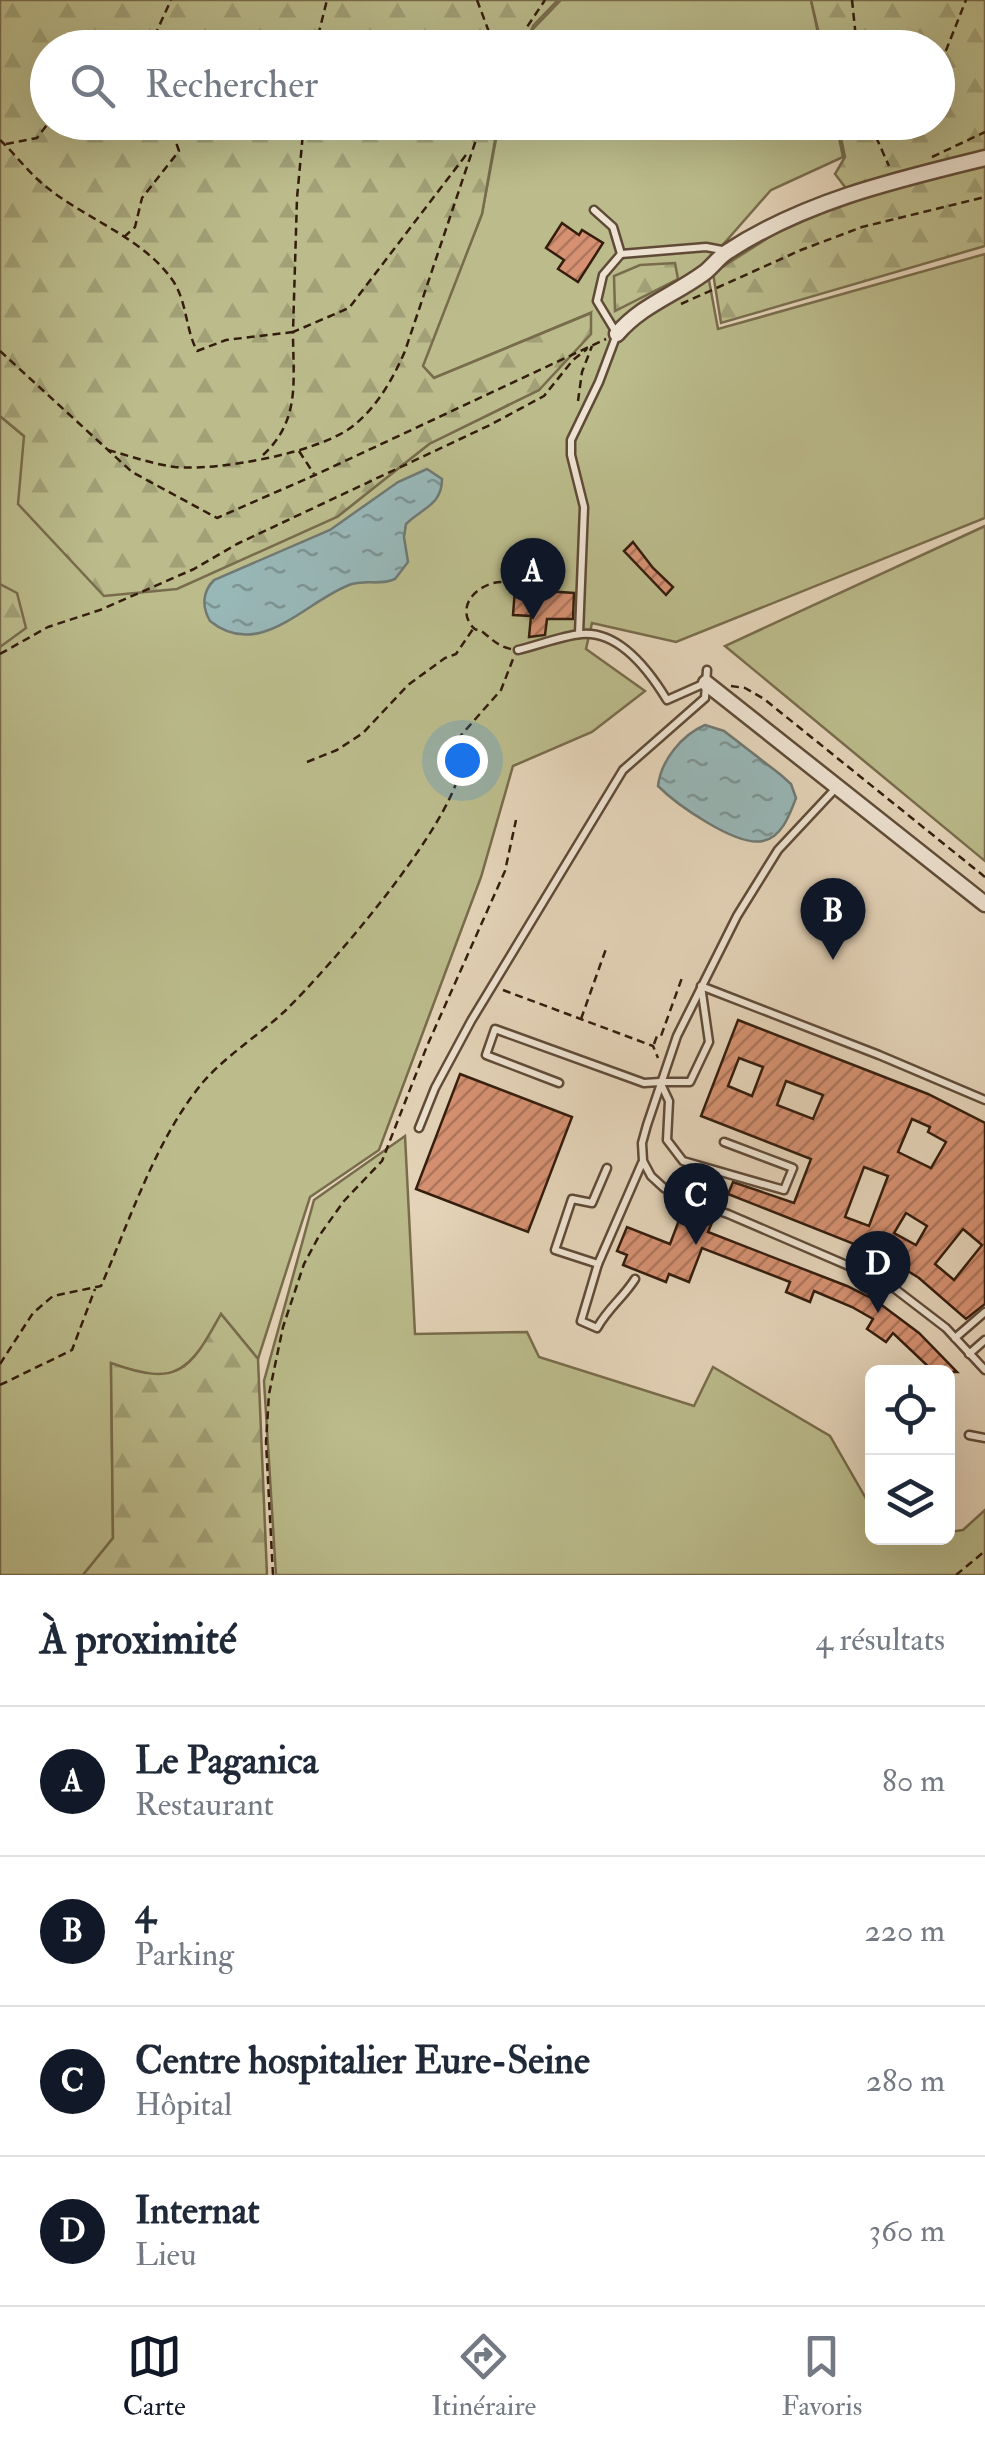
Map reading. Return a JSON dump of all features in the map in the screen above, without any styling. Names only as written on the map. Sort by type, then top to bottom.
[{"type":"street","points":[[617,334],[642,308],[704,273],[728,251],[801,212],[899,180],[985,158]]},
{"type":"street","points":[[706,677],[836,788],[985,904]]},
{"type":"lane","points":[[594,210],[612,227],[621,254]]},
{"type":"lane","points":[[579,634],[584,508],[570,448],[578,420],[599,382],[617,334],[597,300],[603,275],[621,254],[706,247],[728,251]]},
{"type":"lane","points":[[518,650],[592,634],[622,647],[652,671],[667,700],[706,677]]},
{"type":"lane","points":[[419,1128],[435,1088],[471,1021],[623,770],[706,698],[706,677]]},
{"type":"lane","points":[[836,788],[778,850],[701,986],[660,1082],[642,1144],[643,1162],[651,1176],[680,1197],[886,1282],[912,1299],[985,1370]]},
{"type":"lane","points":[[560,1083],[486,1055],[495,1029],[638,1084],[690,1082],[709,1042],[701,986]]},
{"type":"lane","points":[[701,986],[985,1100]]},
{"type":"lane","points":[[660,1082],[669,1101],[667,1140],[682,1161],[784,1190],[794,1168],[724,1142]]},
{"type":"lane","points":[[635,1279],[596,1328],[581,1321],[598,1264],[643,1162]]},
{"type":"lane","points":[[598,1264],[554,1250],[572,1199],[592,1202],[607,1168]]},
{"type":"lane","points":[[955,1338],[985,1312]]},
{"type":"lane","points":[[969,1354],[985,1340]]},
{"type":"lane","points":[[969,1435],[985,1438]]},
{"type":"path","points":[[157,30],[171,0]]},
{"type":"path","points":[[319,30],[327,0]]},
{"type":"path","points":[[478,0],[489,30]]},
{"type":"path","points":[[525,30],[545,0]]},
{"type":"path","points":[[852,0],[854,30]]},
{"type":"path","points":[[954,30],[966,0]]},
{"type":"path","points":[[926,159],[985,132]]},
{"type":"path","points":[[4,144],[30,139]]},
{"type":"path","points":[[0,140],[44,186],[146,255],[174,283],[197,351],[226,340],[292,332],[349,308],[474,145]]},
{"type":"path","points":[[123,238],[135,228],[142,198],[179,152],[175,140]]},
{"type":"path","points":[[260,458],[280,440],[294,394],[292,332],[302,140]]},
{"type":"path","points":[[106,449],[155,464],[190,468],[299,451],[349,429],[368,411],[394,374],[410,338],[476,140]]},
{"type":"path","points":[[877,140],[899,180]]},
{"type":"path","points":[[667,311],[801,250],[862,227],[985,196]]},
{"type":"path","points":[[0,351],[132,472],[217,518],[617,334]]},
{"type":"path","points":[[578,420],[582,372],[592,344]]},
{"type":"path","points":[[0,654],[48,627],[100,610],[194,569],[237,544],[490,425],[544,396],[573,360],[592,344]]},
{"type":"path","points":[[299,451],[315,475]]},
{"type":"path","points":[[0,1364],[33,1313],[53,1296],[101,1286],[178,1120],[205,1080],[286,1010],[412,862],[451,797],[462,755],[456,741],[501,690],[518,650],[500,647],[473,628],[467,615],[468,602],[480,588],[501,581],[512,590]]},
{"type":"path","points":[[307,762],[337,750],[364,732],[408,686],[444,658],[456,654],[473,628]]},
{"type":"path","points":[[723,694],[730,686],[745,688],[764,699],[985,877]]},
{"type":"path","points":[[273,1575],[266,1442],[270,1394],[283,1327],[304,1264],[319,1236],[344,1201],[382,1162],[427,1046],[498,887],[516,820]]},
{"type":"path","points":[[581,1019],[607,946]]},
{"type":"path","points":[[653,1046],[657,1036],[661,1036],[683,975]]},
{"type":"path","points":[[503,990],[653,1046],[660,1060],[667,1064]]},
{"type":"path","points":[[0,1385],[72,1350],[96,1287]]},
{"type":"path","points":[[956,1575],[985,1551]]},
{"type":"green space","points":[[0,0],[558,0],[531,30],[30,30],[30,140],[495,140],[482,214],[423,366],[434,378],[591,313],[591,334],[539,390],[429,444],[337,517],[177,589],[104,596],[18,504],[24,436],[0,416]]},
{"type":"green space","points":[[561,0],[811,0],[817,30],[533,30]]},
{"type":"green space","points":[[811,0],[985,0],[985,246],[721,323],[713,273],[785,227],[855,200],[835,174],[845,157],[842,140],[955,140],[955,30],[818,30]]},
{"type":"green space","points":[[496,140],[840,140],[843,157],[771,190],[706,264],[718,329],[985,254],[985,518],[676,642],[592,623],[586,649],[645,691],[592,732],[513,766],[481,877],[379,1150],[310,1197],[258,1359],[221,1314],[192,1359],[171,1372],[143,1374],[111,1364],[113,1538],[83,1575],[0,1575],[0,416],[24,436],[337,517],[429,444],[539,390],[590,313],[434,378],[422,366],[482,214]]},
{"type":"green space","points":[[675,263],[678,279],[615,311],[614,276],[640,265]]},
{"type":"green space","points":[[985,526],[985,861],[725,646]]},
{"type":"green space","points":[[0,584],[17,593],[26,628],[0,647]]},
{"type":"green space","points":[[405,1136],[415,1334],[527,1332],[539,1357],[694,1406],[713,1367],[830,1436],[865,1497],[865,1545],[955,1545],[955,1531],[963,1530],[985,1510],[985,1575],[276,1575],[264,1381],[314,1200]]},
{"type":"green space","points":[[221,1314],[258,1359],[267,1575],[83,1575],[113,1538],[111,1363],[152,1374],[179,1369],[200,1350]]},
{"type":"water","points":[[427,469],[442,479],[439,495],[406,524],[408,562],[395,579],[349,585],[264,632],[228,632],[210,621],[204,600],[214,580],[330,530],[398,482]]},
{"type":"water","points":[[705,725],[724,731],[791,784],[794,804],[784,824],[770,839],[751,841],[723,831],[658,786],[663,767],[674,750]]},
{"type":"building","points":[[562,223],[579,235],[582,230],[603,243],[578,282],[558,269],[564,260],[546,248]]},
{"type":"building","points":[[633,542],[673,587],[666,595],[624,551]]},
{"type":"building","points":[[515,589],[574,593],[573,619],[547,619],[545,635],[529,637],[531,616],[513,615]]},
{"type":"building","points":[[738,1020],[928,1094],[985,1123],[985,1304],[966,1319],[919,1278],[882,1255],[728,1194],[733,1182],[794,1203],[811,1159],[701,1116]],"holes":[[[739,1058],[763,1067],[752,1096],[728,1086]],[[786,1081],[823,1095],[813,1119],[777,1105]],[[912,1119],[930,1127],[928,1132],[946,1142],[931,1168],[898,1152]],[[864,1167],[888,1176],[869,1226],[845,1217]],[[906,1213],[927,1226],[916,1245],[894,1233]],[[963,1229],[982,1245],[954,1280],[935,1264]]]},
{"type":"building","points":[[460,1074],[572,1117],[528,1232],[416,1189]]},
{"type":"building","points":[[684,1207],[714,1218],[708,1232],[875,1300],[919,1333],[950,1365],[927,1365],[893,1333],[886,1342],[867,1329],[873,1319],[852,1307],[814,1291],[810,1302],[786,1292],[790,1282],[702,1248],[689,1282],[669,1274],[666,1282],[623,1265],[627,1255],[617,1251],[627,1227],[670,1244]]},
{"type":"place","name":"Le Paganica","points":[[533,620]]},
{"type":"place","name":"4","points":[[833,960]]},
{"type":"place","name":"Centre hospitalier Eure-Seine","points":[[696,1245]]},
{"type":"place","name":"Internat","points":[[878,1313]]}]
